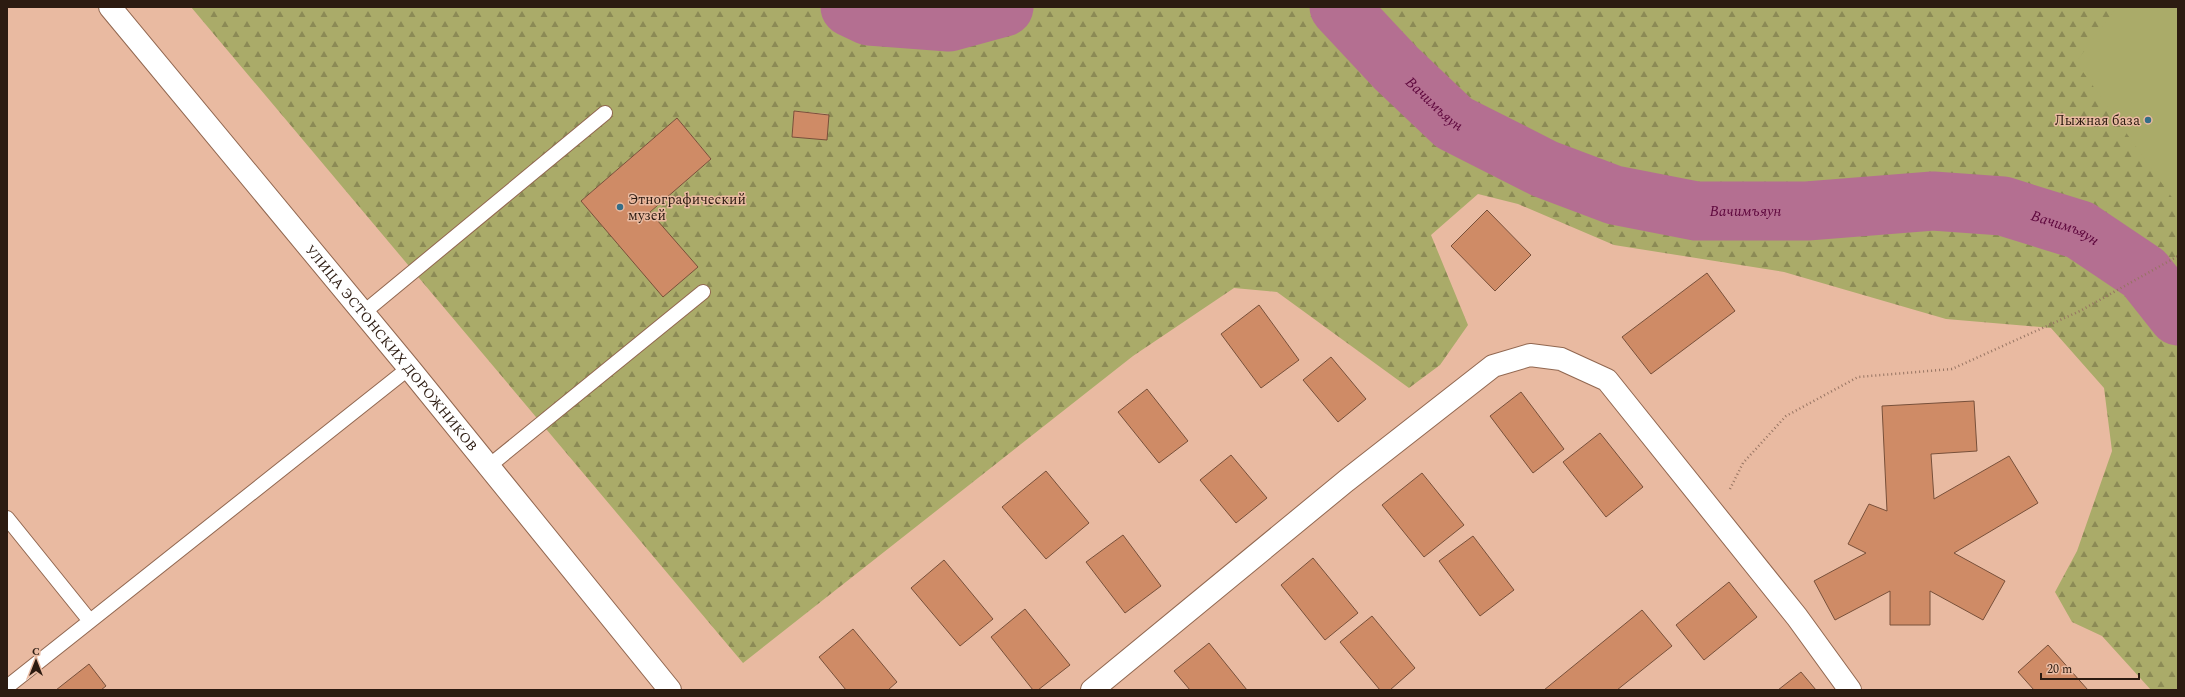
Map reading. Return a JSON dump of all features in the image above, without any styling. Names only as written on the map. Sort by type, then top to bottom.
[{"type":"street","name":"УЛИЦА ЭСТОНСКИХ ДОРОЖНИКОВ","points":[[110,7],[409,368],[670,690]]},
{"type":"street","points":[[1092,690],[1346,481],[1493,366],[1530,355],[1561,358],[1607,380],[1797,617],[1850,690]]},
{"type":"lane","points":[[363,313],[605,113]]},
{"type":"lane","points":[[489,466],[703,292]]},
{"type":"lane","points":[[7,687],[409,368]]},
{"type":"lane","points":[[7,518],[90,621]]},
{"type":"path","points":[[1716,516],[1744,463],[1786,416],[1858,377],[1952,369],[2080,311],[2178,256]]},
{"type":"green space","points":[[191,7],[2178,7],[2178,690],[2151,690],[2102,636],[2072,622],[2055,592],[2077,551],[2112,451],[2104,388],[2051,328],[1946,319],[1784,272],[1614,245],[1518,204],[1478,194],[1431,235],[1468,325],[1440,365],[1409,388],[1277,292],[1234,288],[1133,356],[743,663]],"holes":[[[794,111],[828,114],[826,139],[792,137]],[[677,118],[711,159],[650,212],[663,296],[581,201]]]},
{"type":"green space","name":"Лыжная база","points":[[2117,7],[2178,7],[2178,206],[2076,62]]},
{"type":"building","points":[[794,111],[829,115],[827,140],[792,137]]},
{"type":"building","name":"Этнографический музей","points":[[677,118],[711,159],[650,212],[698,267],[663,297],[581,201]]},
{"type":"building","points":[[1487,210],[1531,255],[1495,291],[1451,246]]},
{"type":"building","points":[[1707,273],[1735,311],[1651,374],[1622,337]]},
{"type":"building","points":[[1259,305],[1299,360],[1261,388],[1221,334]]},
{"type":"building","points":[[1331,357],[1366,399],[1338,422],[1303,380]]},
{"type":"building","points":[[1147,389],[1188,441],[1159,463],[1118,412]]},
{"type":"building","points":[[1521,392],[1564,449],[1533,473],[1490,416]]},
{"type":"building","points":[[1974,401],[1977,451],[1931,454],[1934,499],[2009,456],[2038,503],[1954,553],[2005,581],[1983,620],[1930,591],[1930,625],[1890,625],[1890,591],[1835,620],[1814,581],[1866,553],[1848,544],[1869,504],[1887,511],[1882,406]]},
{"type":"building","points":[[1600,433],[1643,487],[1606,517],[1563,462]]},
{"type":"building","points":[[1231,455],[1267,498],[1236,523],[1200,480]]},
{"type":"building","points":[[1046,471],[1089,523],[1046,559],[1002,507]]},
{"type":"building","points":[[1422,473],[1464,525],[1424,557],[1382,505]]},
{"type":"building","points":[[1123,535],[1161,586],[1125,613],[1086,562]]},
{"type":"building","points":[[1473,536],[1514,590],[1480,616],[1439,561]]},
{"type":"building","points":[[1313,558],[1358,613],[1325,640],[1281,585]]},
{"type":"building","points":[[944,560],[993,619],[960,646],[911,588]]},
{"type":"building","points":[[1729,582],[1757,617],[1704,660],[1676,625]]},
{"type":"building","points":[[1025,609],[1070,665],[1038,690],[1033,690],[991,637]]},
{"type":"building","points":[[1642,610],[1672,646],[1617,690],[1544,690]]},
{"type":"building","points":[[1372,616],[1415,668],[1390,690],[1380,690],[1340,642]]},
{"type":"building","points":[[853,629],[897,682],[888,690],[846,690],[819,657]]},
{"type":"building","points":[[1209,643],[1247,690],[1190,690],[1174,671]]},
{"type":"building","points":[[2048,645],[2088,690],[2034,690],[2018,672]]},
{"type":"building","points":[[89,664],[106,686],[101,690],[56,690]]},
{"type":"building","points":[[1801,672],[1816,690],[1778,690]]},
{"type":"waterway","name":"Вачимъяун","points":[[850,7],[869,16],[949,22],[1004,7]]},
{"type":"waterway","name":"Вачимъяун","points":[[1339,7],[1396,68],[1454,123],[1545,169],[1614,195],[1696,211],[1807,211],[1933,201],[2003,206],[2080,230],[2144,273],[2178,316]]},
{"type":"place","name":"Лыжная база","points":[[2148,120]]},
{"type":"place","name":"Этнографический музей","points":[[620,207]]}]
